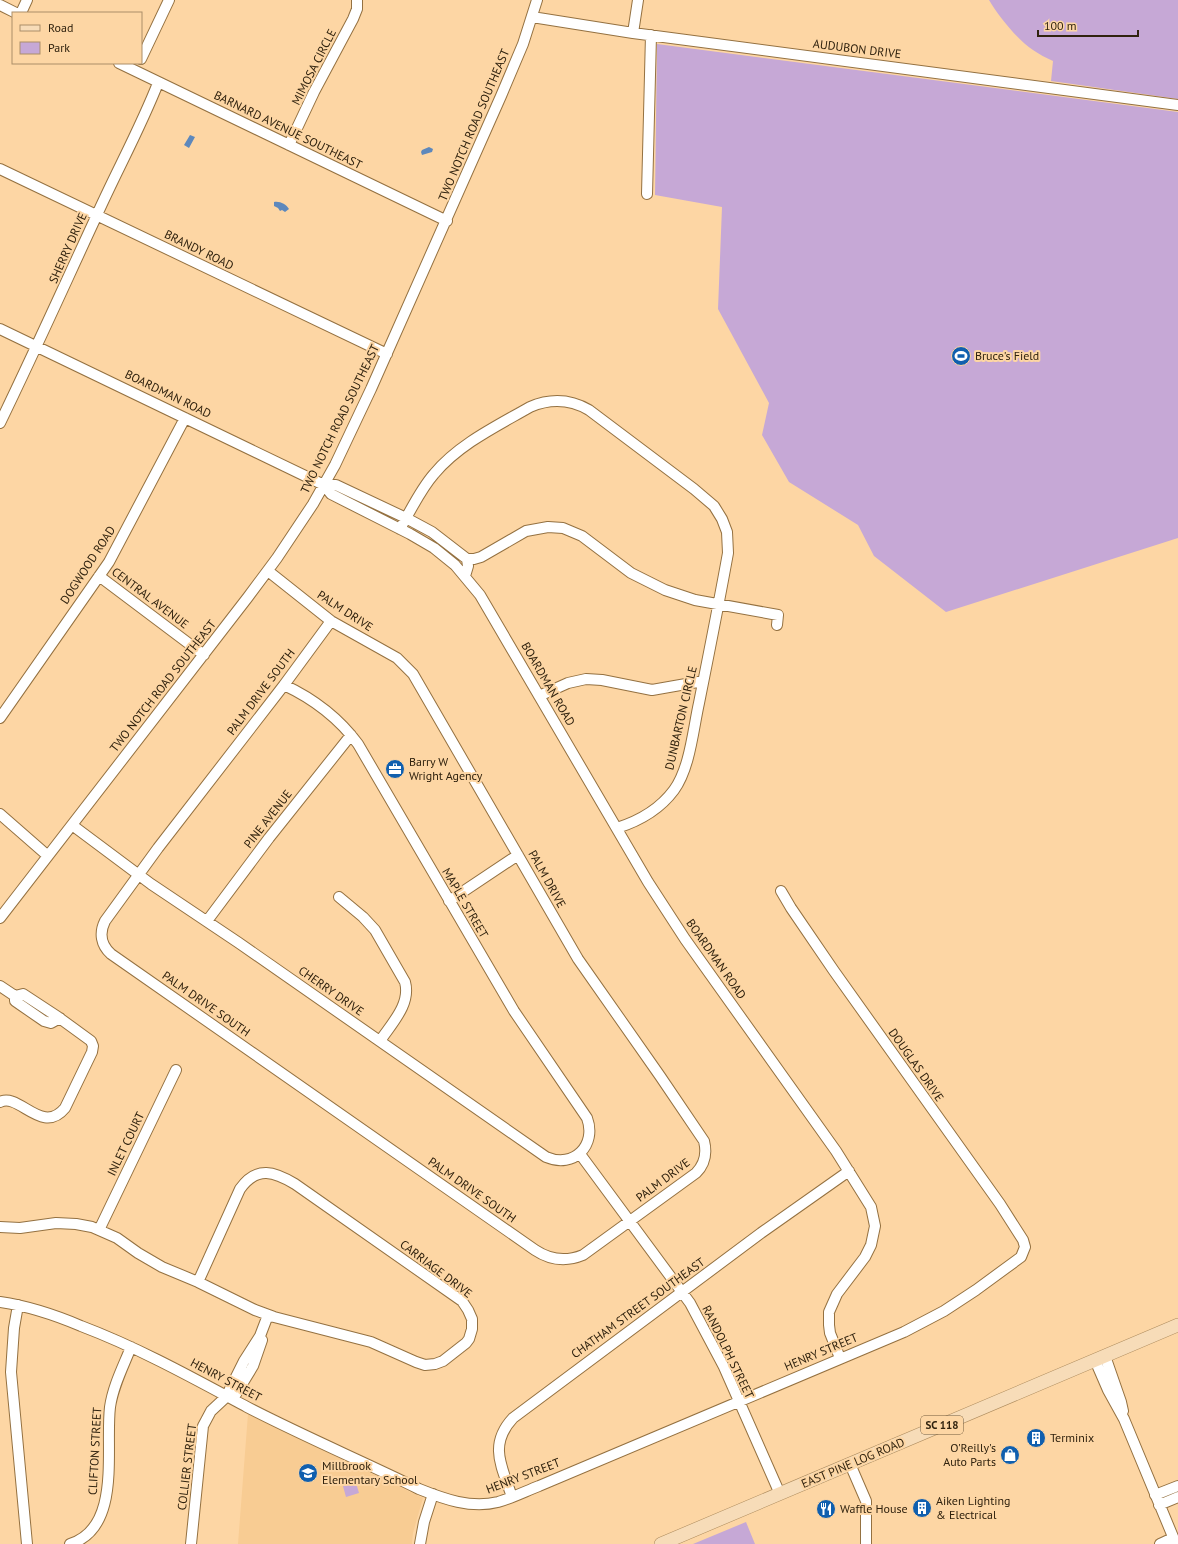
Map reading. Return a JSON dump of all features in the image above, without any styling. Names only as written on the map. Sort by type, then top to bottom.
[{"type":"main road","name":"EAST PINE LOG ROAD","points":[[661,1544],[1178,1325]]},
{"type":"street","points":[[22,12],[28,0]]},
{"type":"street","points":[[142,57],[169,0]]},
{"type":"street","name":"MIMOSA CIRCLE","points":[[289,145],[314,92],[353,19],[357,9],[357,0]]},
{"type":"street","name":"TWO NOTCH ROAD SOUTHEAST","points":[[0,918],[268,571],[324,485],[365,402],[447,221],[523,44],[537,0]]},
{"type":"street","points":[[633,33],[638,0]]},
{"type":"street","points":[[0,5],[14,12]]},
{"type":"street","name":"AUDUBON DRIVE","points":[[532,17],[633,33],[1178,105]]},
{"type":"street","points":[[648,194],[651,35]]},
{"type":"street","name":"BARNARD AVENUE SOUTHEAST","points":[[124,64],[137,67],[158,83],[447,221]]},
{"type":"street","name":"SHERRY DRIVE","points":[[0,423],[96,216],[142,122],[158,83]]},
{"type":"street","name":"BRANDY ROAD","points":[[0,170],[387,354]]},
{"type":"street","name":"BOARDMAN ROAD","points":[[0,329],[324,485],[336,485],[406,518],[432,532],[467,559]]},
{"type":"street","name":"DUNBARTON CIRCLE","points":[[400,529],[433,475],[456,453],[530,407],[549,401],[570,402],[589,410],[694,489],[714,506],[725,525],[728,546],[718,604],[686,762],[675,789],[661,804],[650,813],[631,823],[616,828]]},
{"type":"street","name":"DOGWOOD ROAD","points":[[0,718],[99,576],[126,530],[186,418]]},
{"type":"street","name":"BOARDMAN ROAD","points":[[324,485],[331,494],[434,548],[465,576],[480,595],[648,882],[685,939],[832,1145],[871,1207],[875,1226],[873,1239],[868,1251],[845,1282],[831,1306],[828,1325],[840,1358]]},
{"type":"street","points":[[465,576],[468,566],[467,559],[481,557],[519,535],[533,529],[548,527],[563,528],[582,536],[631,573],[653,585],[683,596],[778,615],[777,625]]},
{"type":"street","name":"PALM DRIVE","points":[[268,571],[331,621],[397,658],[413,674],[578,960],[665,1082],[704,1141],[705,1156],[699,1170],[630,1221]]},
{"type":"street","name":"CENTRAL AVENUE","points":[[99,576],[204,655]]},
{"type":"street","name":"PALM DRIVE SOUTH","points":[[331,621],[284,685],[138,874],[103,925],[102,939],[105,947],[111,954],[540,1254],[558,1259],[577,1258],[587,1253],[630,1221]]},
{"type":"street","points":[[540,696],[568,683],[586,679],[602,680],[652,690],[703,681]]},
{"type":"street","name":"MAPLE STREET","points":[[284,685],[318,704],[338,721],[351,735],[514,1010],[587,1118],[590,1127],[590,1137],[580,1154]]},
{"type":"street","name":"PINE AVENUE","points":[[207,921],[269,838],[351,735]]},
{"type":"street","points":[[0,814],[48,856]]},
{"type":"street","name":"CHERRY DRIVE","points":[[72,825],[138,874],[546,1157],[556,1160],[566,1160],[580,1154]]},
{"type":"street","points":[[449,901],[518,855]]},
{"type":"street","name":"DOUGLAS DRIVE","points":[[781,891],[834,971],[1000,1204],[1023,1240],[1025,1247],[1023,1254]]},
{"type":"street","points":[[339,897],[372,926],[405,982],[407,992],[405,1001],[380,1041]]},
{"type":"street","points":[[0,986],[15,996],[23,994],[60,1018],[91,1041],[93,1046],[92,1052],[65,1108],[59,1114],[44,1118],[11,1102],[0,1102]]},
{"type":"street","name":"INLET COURT","points":[[100,1230],[176,1070]]},
{"type":"street","name":"RANDOLPH STREET","points":[[580,1154],[682,1292],[713,1345],[780,1494]]},
{"type":"street","name":"CHATHAM STREET SOUTHEAST","points":[[512,1497],[498,1452],[502,1434],[508,1423],[516,1415],[761,1233],[849,1171]]},
{"type":"street","name":"CARRIAGE DRIVE","points":[[0,1228],[20,1228],[66,1223],[100,1230],[117,1238],[152,1262],[271,1316],[371,1342],[416,1362],[430,1365],[443,1361],[466,1343],[472,1324],[468,1310],[462,1302],[295,1184],[281,1176],[271,1173],[261,1173],[252,1177],[240,1188],[198,1282]]},
{"type":"street","name":"HENRY STREET","points":[[0,1302],[18,1305],[58,1316],[102,1334],[300,1432],[433,1494],[475,1505],[492,1503],[512,1497],[904,1332],[931,1319],[976,1290],[1023,1254]]},
{"type":"street","points":[[18,1305],[13,1341],[11,1383],[27,1544]]},
{"type":"street","name":"COLLIER STREET","points":[[191,1544],[203,1426],[208,1416],[230,1397],[253,1366],[271,1316]]},
{"type":"street","name":"CLIFTON STREET","points":[[70,1544],[80,1540],[93,1529],[103,1512],[106,1496],[110,1405],[116,1383],[130,1347]]},
{"type":"street","points":[[1100,1358],[1121,1402],[1124,1419],[1175,1541],[1160,1544]]},
{"type":"street","points":[[850,1464],[866,1500],[866,1544]]},
{"type":"street","points":[[1157,1500],[1178,1486]]},
{"type":"street","points":[[420,1544],[424,1522],[433,1494]]},
{"type":"street","points":[[1157,1500],[1178,1497]]},
{"type":"shaded area","name":"Millbrook Elementary School","points":[[248,1414],[423,1498],[413,1533],[412,1544],[238,1544]]},
{"type":"green space","points":[[989,0],[1178,0],[1178,99],[1051,81],[1053,61],[1033,50],[1021,40],[1003,20]]},
{"type":"green space","name":"Bruce's Field","points":[[657,44],[1178,112],[1178,538],[946,612],[874,556],[858,525],[789,482],[762,435],[769,403],[718,309],[722,207],[655,195]]},
{"type":"green space","points":[[354,1476],[359,1493],[346,1497],[341,1479]]},
{"type":"green space","points":[[746,1522],[755,1544],[693,1544]]},
{"type":"water","points":[[190,135],[195,137],[189,148],[184,145]]},
{"type":"water","points":[[429,147],[433,149],[432,152],[422,155],[422,150]]},
{"type":"water","points":[[274,202],[283,203],[289,209],[285,212],[282,210],[280,211],[274,206]]},
{"type":"place","name":"Bruce's Field","points":[[961,356]]},
{"type":"place","name":"Barry W Wright Agency","points":[[395,769]]},
{"type":"place","name":"Terminix","points":[[1036,1438]]},
{"type":"place","name":"O'Reilly's Auto Parts","points":[[1010,1455]]},
{"type":"place","name":"Millbrook Elementary School","points":[[308,1473]]},
{"type":"place","name":"Aiken Lighting & Electrical","points":[[922,1508]]},
{"type":"place","name":"Waffle House","points":[[826,1509]]}]
